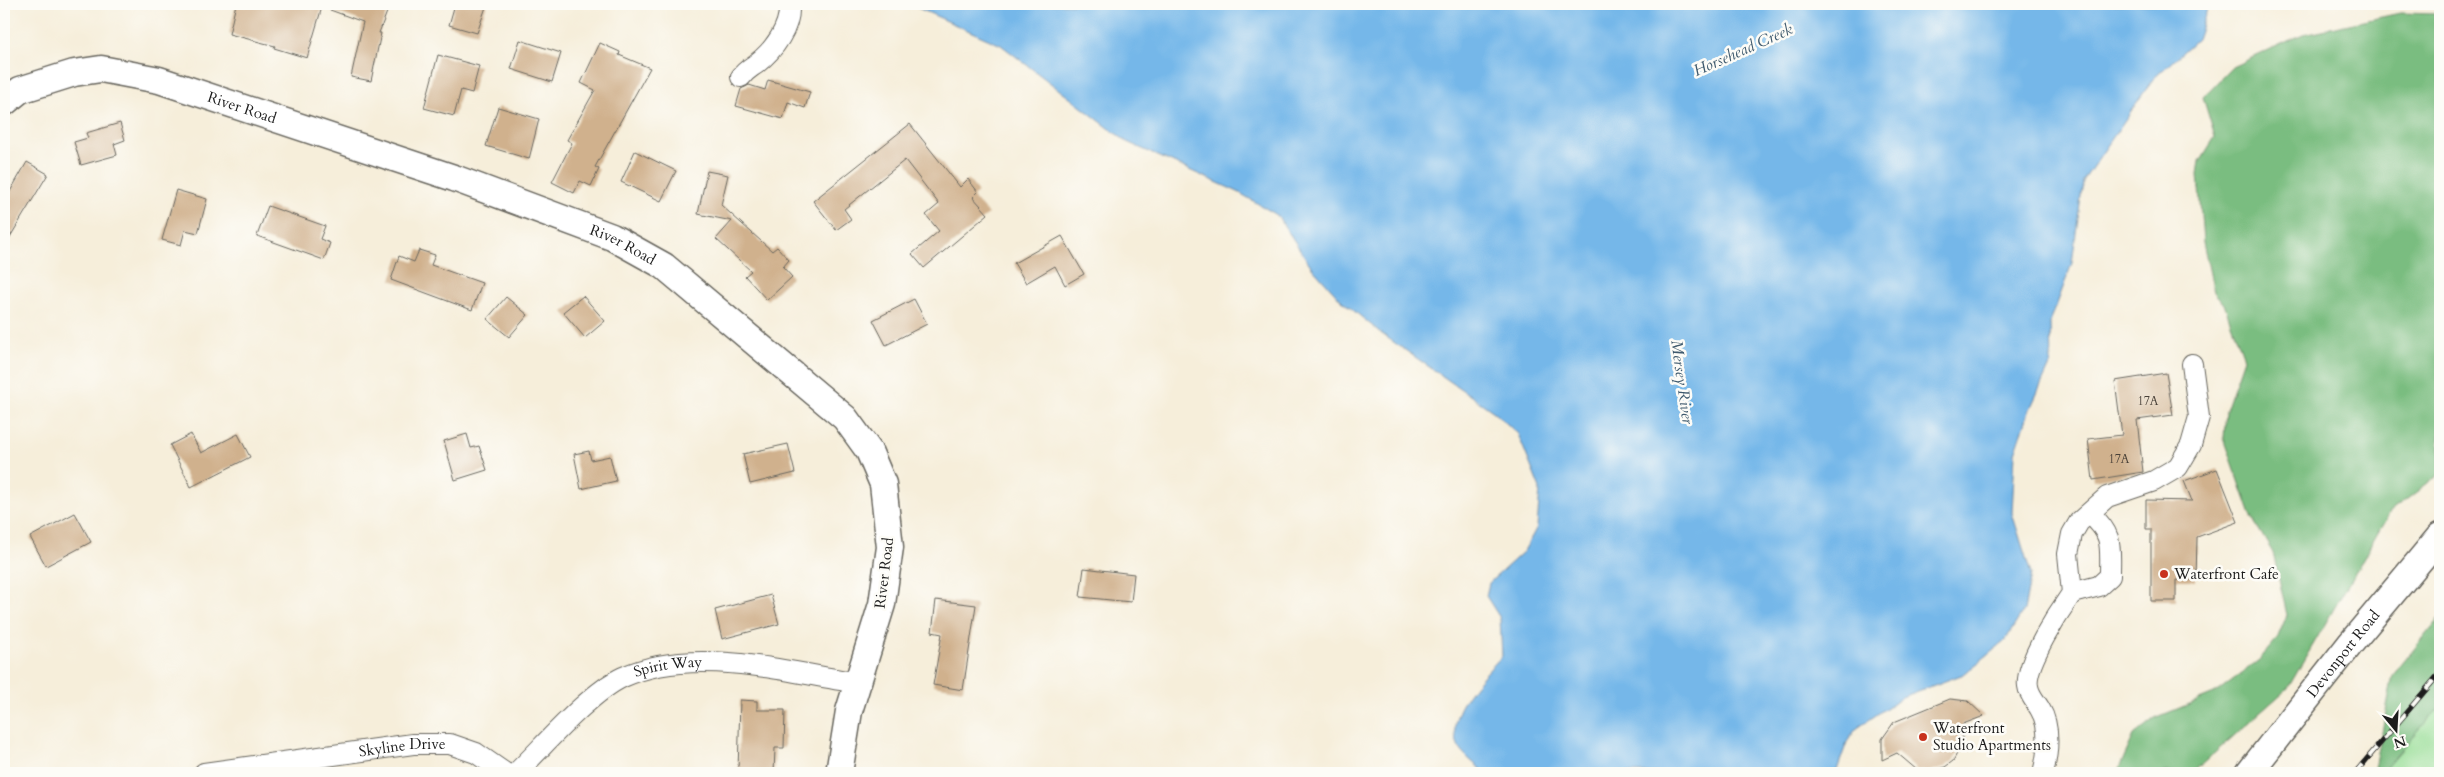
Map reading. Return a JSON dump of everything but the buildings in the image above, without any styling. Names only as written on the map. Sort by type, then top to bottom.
[{"type":"main road","name":"River Road","points":[[4,103],[20,90],[74,73],[101,69],[159,80],[454,178],[612,237],[664,266],[845,418],[869,451],[883,484],[890,546],[882,604],[849,711],[839,773]]},
{"type":"main road","name":"Devonport Road","points":[[2249,773],[2351,643],[2440,536]]},
{"type":"street","points":[[741,77],[746,70],[756,64],[768,52],[787,27],[790,14],[789,4]]},
{"type":"street","points":[[2043,773],[2048,747],[2046,725],[2042,711],[2027,685],[2029,671],[2047,633],[2072,593],[2068,554],[2072,534],[2079,522],[2090,514],[2096,505],[2107,498],[2154,481],[2178,467],[2191,445],[2199,416],[2192,364]]},
{"type":"street","points":[[2072,593],[2099,586],[2110,576],[2110,540],[2104,526],[2090,514]]},
{"type":"street","name":"Spirit Way","points":[[516,773],[588,703],[622,678],[659,665],[702,661],[754,666],[858,683]]},
{"type":"street","name":"Skyline Drive","points":[[204,773],[413,744],[450,744],[476,753],[505,773]]},
{"type":"green space","points":[[2400,13],[2440,14],[2440,474],[2390,512],[2288,688],[2192,773],[2117,773],[2134,735],[2155,718],[2214,694],[2259,660],[2277,639],[2287,615],[2273,553],[2252,518],[2224,438],[2226,410],[2244,358],[2224,304],[2214,292],[2203,242],[2198,174],[2200,161],[2215,137],[2203,97],[2232,67],[2303,34]]},
{"type":"green space","points":[[2440,617],[2440,706],[2381,773],[2374,773],[2393,675]]},
{"type":"green space","points":[[2440,703],[2440,773],[2381,773]]},
{"type":"water","points":[[909,4],[2209,4],[2197,39],[2153,79],[2083,181],[2072,263],[2050,323],[2051,363],[2030,409],[2015,453],[2012,513],[2031,574],[2024,610],[2005,641],[1964,674],[1902,697],[1856,729],[1847,742],[1836,773],[1485,773],[1460,749],[1455,733],[1456,720],[1467,696],[1502,656],[1500,618],[1486,596],[1489,583],[1524,551],[1537,527],[1540,489],[1518,434],[1494,412],[1382,334],[1342,301],[1311,266],[1277,215],[1238,192],[1127,142],[1001,45]]},
{"type":"railway","points":[[2355,773],[2440,673]]},
{"type":"place","name":"Waterfront Cafe","points":[[2164,574]]},
{"type":"place","name":"Waterfront Studio Apartments","points":[[1923,737]]},
{"type":"water label","name":"Horsehead Creek","points":[[1743,50]]},
{"type":"water label","name":"Mersey River","points":[[1682,382]]}]
